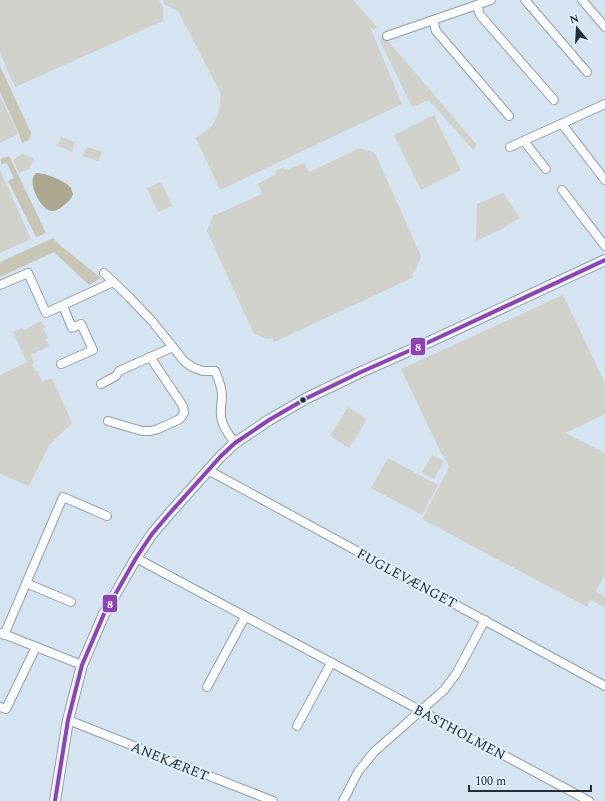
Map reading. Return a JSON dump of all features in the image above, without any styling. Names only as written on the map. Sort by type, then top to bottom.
[{"type":"street","points":[[387,36],[491,0]]},
{"type":"street","points":[[525,0],[587,72]]},
{"type":"street","points":[[582,0],[605,27]]},
{"type":"street","points":[[477,5],[480,15],[554,100]]},
{"type":"street","points":[[433,20],[436,31],[509,116]]},
{"type":"street","points":[[510,147],[603,108]]},
{"type":"street","points":[[562,124],[605,180]]},
{"type":"street","points":[[524,141],[546,169]]},
{"type":"street","points":[[562,190],[605,246]]},
{"type":"street","points":[[55,801],[68,720],[82,665],[104,614],[136,558],[152,534],[221,456],[235,443],[269,420],[303,400],[605,260]]},
{"type":"street","points":[[0,285],[28,273],[46,313],[113,282]]},
{"type":"street","points":[[104,273],[152,322],[184,361],[192,367],[203,371],[215,371],[220,382],[222,395],[220,412],[222,421],[235,443]]},
{"type":"street","points":[[61,364],[93,350],[81,324],[72,328],[63,306]]},
{"type":"street","points":[[101,384],[116,376],[119,371],[172,347]]},
{"type":"street","points":[[108,421],[142,431],[151,432],[180,419],[184,413],[183,406],[150,357]]},
{"type":"street","name":"FUGLEVÆNGET","points":[[208,470],[605,686]]},
{"type":"street","points":[[82,665],[2,634],[63,497],[108,516]]},
{"type":"street","name":"BASTHOLMEN","points":[[136,558],[589,801]]},
{"type":"street","points":[[26,583],[71,602]]},
{"type":"street","points":[[207,687],[245,617]]},
{"type":"street","points":[[343,801],[358,772],[374,752],[444,690],[456,674],[485,620]]},
{"type":"street","points":[[0,707],[6,710],[36,647]]},
{"type":"street","points":[[297,726],[331,663]]},
{"type":"street","name":"ANEKÆRET","points":[[68,720],[272,801]]},
{"type":"shaded area","points":[[0,0],[159,0],[163,8],[163,21],[15,87],[0,53]]},
{"type":"shaded area","points":[[163,0],[353,0],[377,27],[374,30],[370,27],[402,104],[220,190],[196,138],[212,126],[219,112],[221,94],[178,11],[165,5]]},
{"type":"shaded area","points":[[383,35],[477,145],[473,150],[429,100],[412,107],[380,41]]},
{"type":"shaded area","points":[[0,66],[31,133],[30,139],[22,143],[0,92]]},
{"type":"shaded area","points":[[0,96],[18,134],[0,143]]},
{"type":"shaded area","points":[[434,115],[461,170],[421,190],[394,135]]},
{"type":"shaded area","points":[[61,137],[75,142],[72,152],[57,146]]},
{"type":"shaded area","points":[[87,147],[102,152],[98,161],[83,156]]},
{"type":"shaded area","points":[[360,148],[375,153],[421,256],[415,271],[412,273],[414,277],[274,342],[272,338],[268,339],[254,334],[207,231],[213,216],[262,194],[258,184],[276,174],[275,171],[283,167],[285,170],[304,163],[309,172]]},
{"type":"shaded area","points":[[22,154],[34,158],[29,169],[19,173],[13,160]]},
{"type":"shaded area","points":[[9,156],[46,233],[36,237],[8,181],[14,178],[7,163],[1,164],[1,159]]},
{"type":"shaded area","points":[[0,170],[31,239],[0,253]]},
{"type":"shaded area","points":[[36,173],[45,174],[68,185],[73,194],[68,202],[52,211],[44,207],[33,187],[33,178]]},
{"type":"shaded area","points":[[161,182],[172,206],[158,212],[147,188]]},
{"type":"shaded area","points":[[503,193],[520,218],[504,228],[476,241],[477,204]]},
{"type":"shaded area","points":[[53,238],[101,278],[89,285],[54,252],[0,277],[0,262]]},
{"type":"shaded area","points":[[563,295],[605,383],[605,414],[565,433],[605,453],[605,574],[596,591],[605,597],[604,607],[591,600],[587,607],[422,519],[449,467],[401,369]]},
{"type":"shaded area","points":[[41,321],[45,327],[43,328],[48,338],[45,339],[49,346],[31,355],[34,363],[32,364],[42,382],[52,378],[72,423],[49,445],[29,486],[0,474],[0,375],[27,362],[13,332],[22,328],[25,330]]},
{"type":"shaded area","points":[[348,407],[367,419],[349,448],[330,436]]},
{"type":"shaded area","points":[[432,455],[444,461],[434,479],[422,473]]},
{"type":"shaded area","points":[[388,458],[438,485],[422,515],[371,488]]},
{"type":"transit line","name":"8","points":[[55,801],[68,720],[82,665],[104,614],[136,558],[152,534],[221,456],[235,443],[269,420],[307,398],[605,260]]}]
